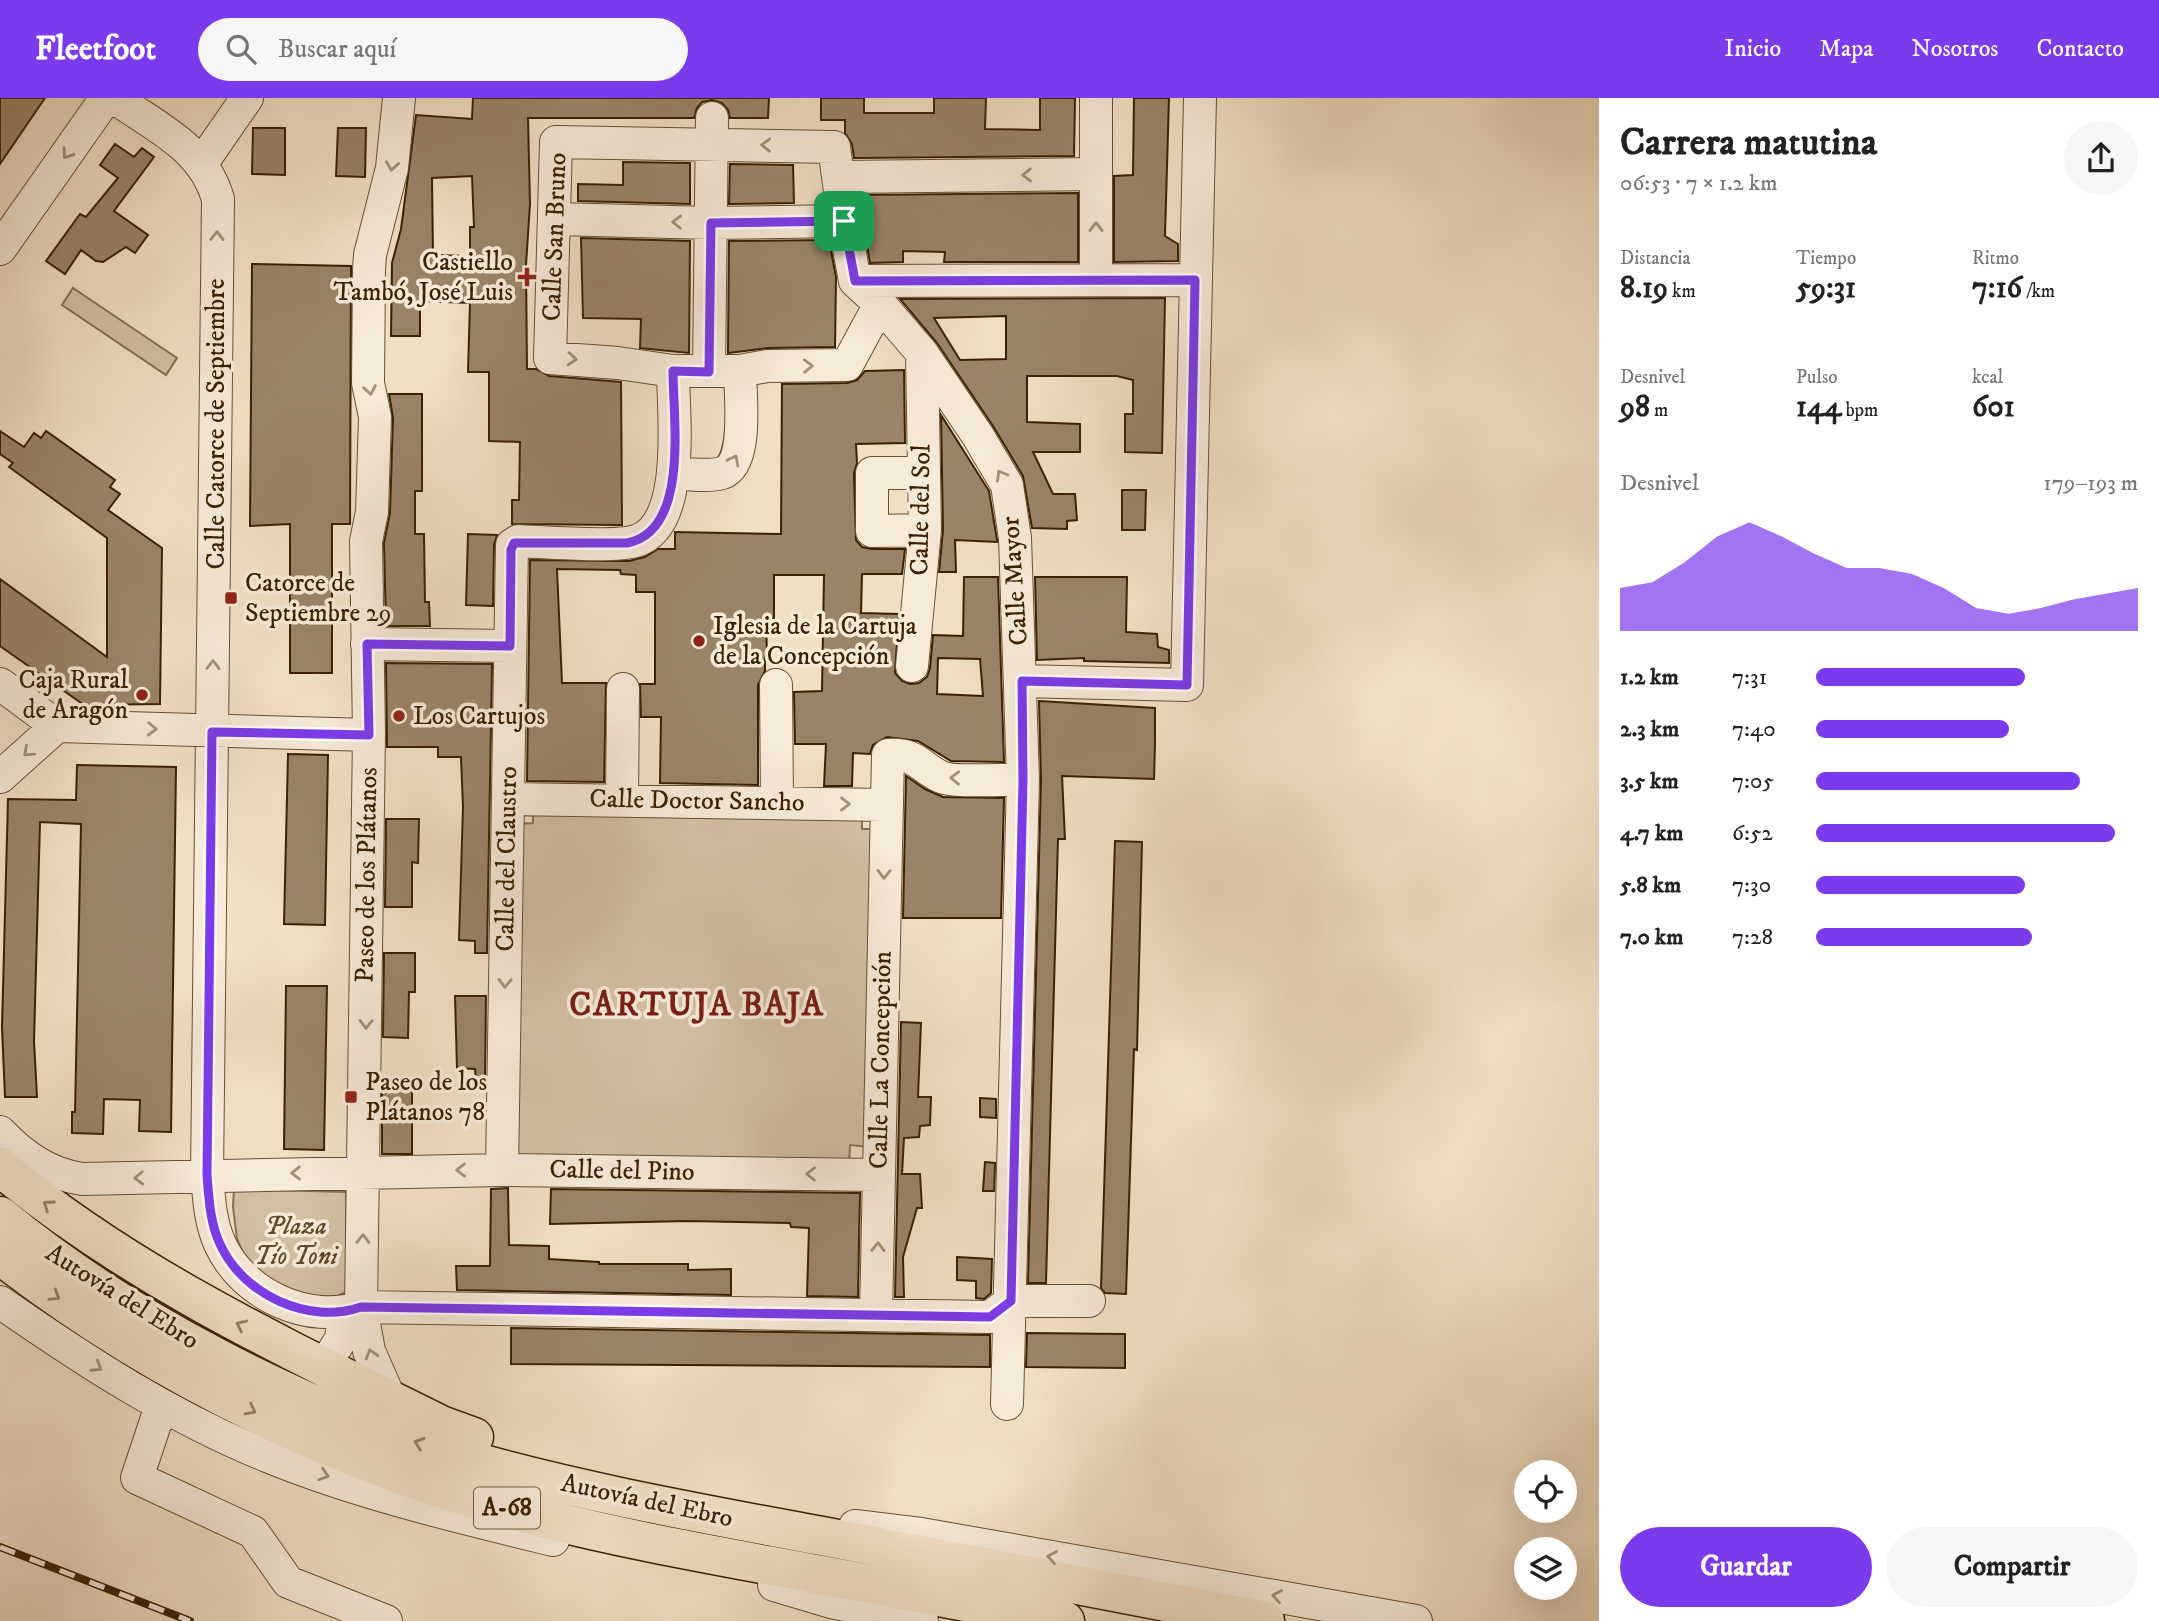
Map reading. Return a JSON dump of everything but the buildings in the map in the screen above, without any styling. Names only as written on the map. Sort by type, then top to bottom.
[{"type":"highway","points":[[0,1167],[35,1196],[125,1260],[226,1318],[441,1425],[488,1443],[610,1477],[747,1522]]},
{"type":"highway","name":"Autovía del Ebro","points":[[0,1216],[90,1281],[166,1327],[279,1388],[360,1423],[456,1456],[527,1475],[747,1522],[1265,1621]]},
{"type":"highway","name":"Autovía del Ebro","points":[[0,1255],[45,1290],[203,1385],[264,1417],[345,1454],[442,1488],[542,1518],[667,1546],[1065,1621]]},
{"type":"street","points":[[0,249],[106,98]]},
{"type":"street","name":"Calle Catorce de Septiembre","points":[[115,98],[186,147],[212,178],[218,199],[207,1175]]},
{"type":"street","points":[[202,163],[247,98]]},
{"type":"street","name":"Paseo de los Plátanos","points":[[390,1399],[353,1310],[364,1172],[369,735],[366,541],[373,512],[374,417],[368,383],[369,270],[373,242],[383,215],[392,168],[399,98]]},
{"type":"street","points":[[1096,98],[1096,280]]},
{"type":"street","points":[[1022,681],[1187,685],[1200,98]]},
{"type":"street","points":[[712,131],[711,223],[725,371],[740,449],[734,465],[720,474],[673,474],[673,371],[725,371],[767,366],[847,365],[880,304]]},
{"type":"street","name":"Calle San Bruno","points":[[673,371],[618,363],[550,358],[556,142],[712,131],[834,147],[839,177]]},
{"type":"street","points":[[1096,173],[839,177],[855,281],[1195,280]]},
{"type":"street","points":[[555,219],[711,223],[844,221]]},
{"type":"street","name":"Calle Mayor","points":[[855,281],[880,304],[922,353],[978,436],[1007,485],[1015,538],[1022,681],[1023,780],[1007,1404]]},
{"type":"street","name":"Calle del Sol","points":[[912,666],[925,530],[922,353]]},
{"type":"street","points":[[922,473],[872,473],[872,531],[925,530]]},
{"type":"street","name":"Calle del Claustro","points":[[502,1170],[512,545],[518,541],[627,543],[645,537],[664,513],[672,488],[673,474]]},
{"type":"street","points":[[367,644],[510,646]]},
{"type":"street","points":[[0,684],[57,726],[369,735]]},
{"type":"street","points":[[776,685],[777,803]]},
{"type":"street","points":[[622,799],[623,689]]},
{"type":"street","points":[[0,778],[57,726]]},
{"type":"street","name":"Calle La Concepción","points":[[876,1315],[888,755],[903,754],[942,778],[1023,780]]},
{"type":"street","name":"Calle Doctor Sancho","points":[[508,799],[886,805]]},
{"type":"street","name":"Calle del Pino","points":[[0,1132],[30,1159],[65,1177],[130,1179],[207,1175],[502,1170],[879,1175]]},
{"type":"street","points":[[207,1175],[215,1233],[221,1247],[240,1274],[270,1297],[309,1311],[990,1317],[1011,1301],[1089,1301]]},
{"type":"street","points":[[0,1302],[51,1338],[161,1406],[268,1457],[425,1507],[607,1552],[774,1585],[1044,1621]]},
{"type":"street","points":[[324,1366],[341,1339],[353,1310]]},
{"type":"street","points":[[161,1406],[137,1478],[253,1532],[288,1582],[386,1621]]},
{"type":"street","points":[[747,1522],[784,1518],[921,1534],[1416,1621]]},
{"type":"street","points":[[774,1585],[831,1602],[922,1621]]},
{"type":"green space","points":[[73,288],[177,358],[166,375],[62,305]]},
{"type":"green space","points":[[533,807],[862,814],[862,829],[879,829],[870,1147],[850,1145],[849,1165],[514,1164],[518,824],[533,823]]},
{"type":"green space","name":"Plaza Tío Toni","points":[[234,1189],[346,1192],[346,1292],[333,1298],[306,1297],[270,1284],[244,1255],[237,1239]]},
{"type":"railway","points":[[0,1547],[190,1621]]},
{"type":"place","name":"Castiello Tambó, José Luis","points":[[527,277]]},
{"type":"place","name":"Catorce de Septiembre 29","points":[[231,598]]},
{"type":"place","name":"Iglesia de la Cartuja de la Concepción","points":[[699,641]]},
{"type":"place","name":"Caja Rural de Aragón","points":[[142,695]]},
{"type":"place","name":"Los Cartujos","points":[[399,716]]},
{"type":"place","name":"Paseo de los Plátanos 78","points":[[351,1097]]},
{"type":"district","name":"CARTUJA BAJA","points":[[697,1005]]},
{"type":"route","points":[[844,221],[855,281],[1195,280],[1187,685],[1022,681],[1023,780],[1011,1301],[990,1317],[361,1307],[344,1312],[326,1312],[290,1306],[270,1297],[240,1274],[221,1247],[215,1233],[209,1201],[207,1175],[212,732],[369,735],[367,644],[510,646],[511,550],[514,543],[627,543],[652,532],[664,513],[672,488],[673,371],[709,372],[711,223],[844,221]]}]
